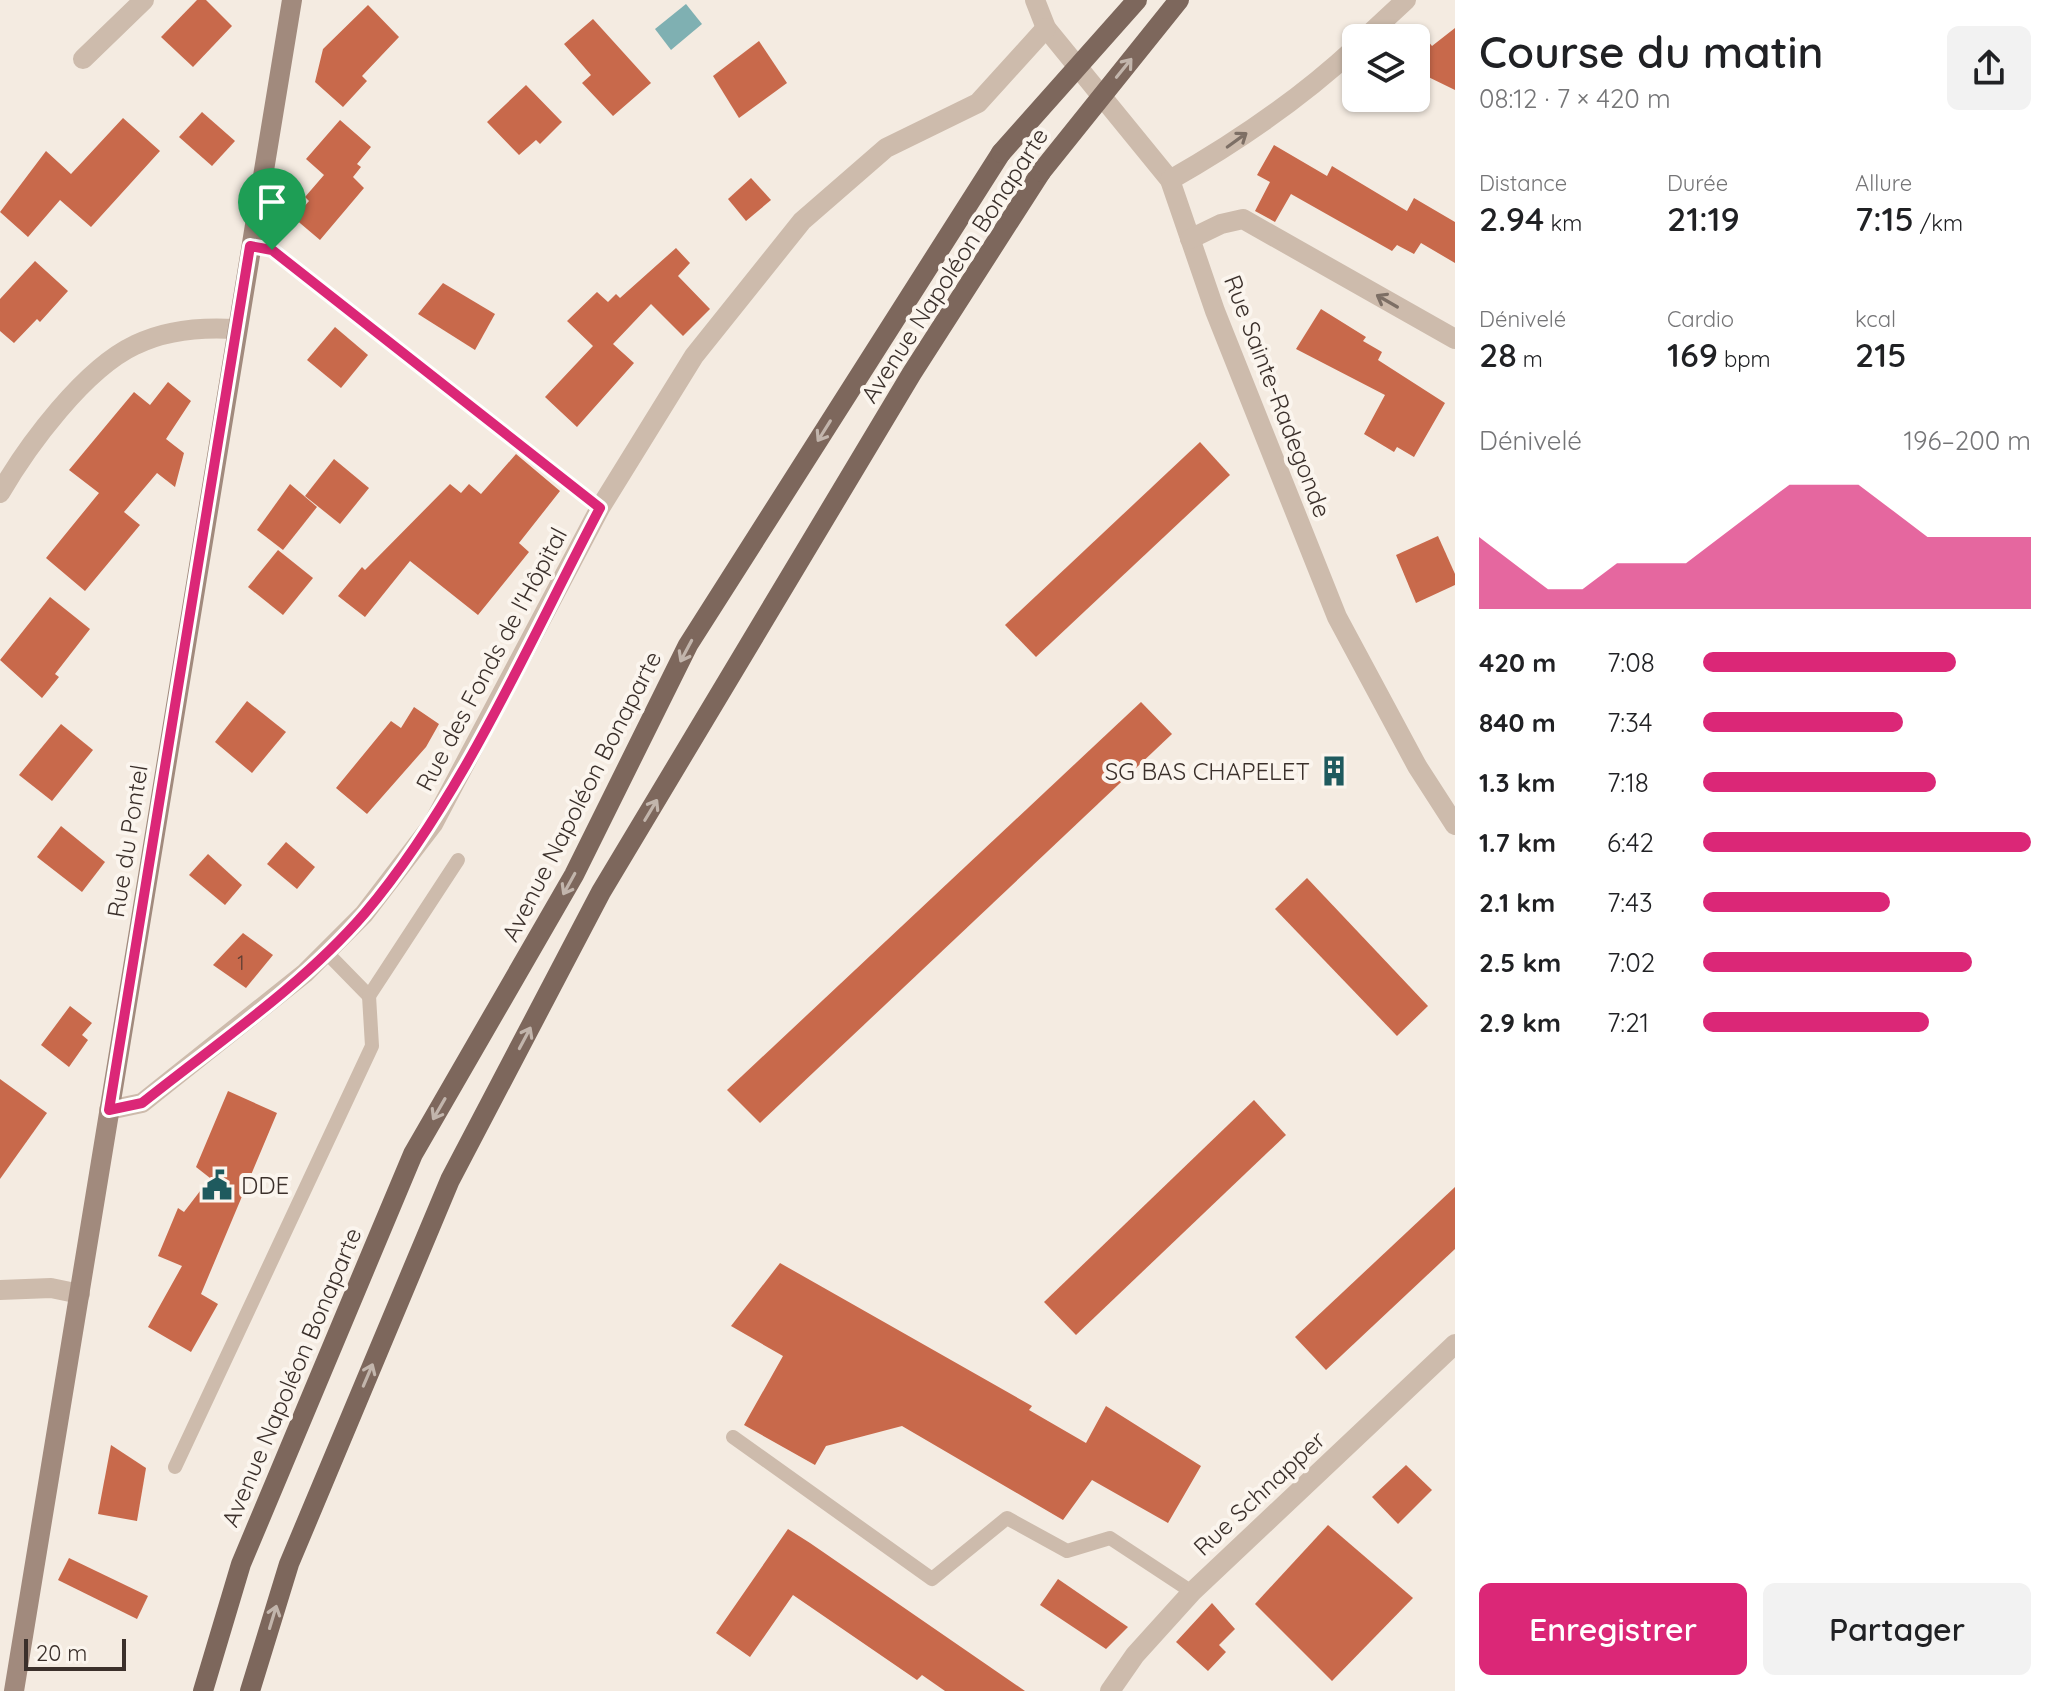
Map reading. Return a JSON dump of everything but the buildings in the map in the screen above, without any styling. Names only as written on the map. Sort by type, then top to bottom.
[{"type":"main road","name":"Rue du Pontel","points":[[14,1691],[292,0]]},
{"type":"main road","name":"Avenue Napoléon Bonaparte","points":[[203,1691],[241,1564],[413,1154],[574,875],[688,645],[1001,153],[1137,0]]},
{"type":"main road","name":"Avenue Napoléon Bonaparte","points":[[250,1691],[289,1564],[450,1180],[601,892],[912,373],[1041,172],[1179,0]]},
{"type":"street","points":[[83,59],[144,0]]},
{"type":"street","name":"Rue Sainte-Radegonde","points":[[1035,0],[1046,28],[1170,180],[1337,617],[1417,766],[1455,825]]},
{"type":"street","points":[[1380,24],[1406,0]]},
{"type":"street","name":"Rue des Fonds de l'Hôpital","points":[[109,1110],[142,1103],[305,973],[364,914],[433,824],[600,508],[694,356],[802,221],[886,148],[978,103],[1046,28]]},
{"type":"street","points":[[1170,180],[1228,147],[1342,60]]},
{"type":"street","points":[[1190,239],[1221,224],[1243,219],[1455,339]]},
{"type":"street","points":[[0,493],[14,469],[77,388],[134,345],[203,327],[236,329]]},
{"type":"street","points":[[0,1290],[51,1288],[80,1294]]},
{"type":"street","name":"Rue Schnapper","points":[[1110,1691],[1135,1655],[1192,1592],[1455,1344]]},
{"type":"lane","points":[[175,1467],[372,1046],[369,996],[458,860]]},
{"type":"lane","points":[[326,952],[369,996]]},
{"type":"lane","points":[[733,1437],[932,1579],[1007,1518],[1067,1551],[1110,1538],[1192,1592]]},
{"type":"path","points":[[250,246],[272,250],[600,508]]},
{"type":"water","points":[[686,4],[702,24],[671,50],[655,29]]},
{"type":"place","name":"SG BAS CHAPELET","points":[[1334,771]]},
{"type":"place","name":"DDE","points":[[217,1185]]},
{"type":"route","points":[[250,246],[272,250],[600,508],[433,824],[364,914],[305,973],[142,1103],[109,1110],[250,246]]}]
